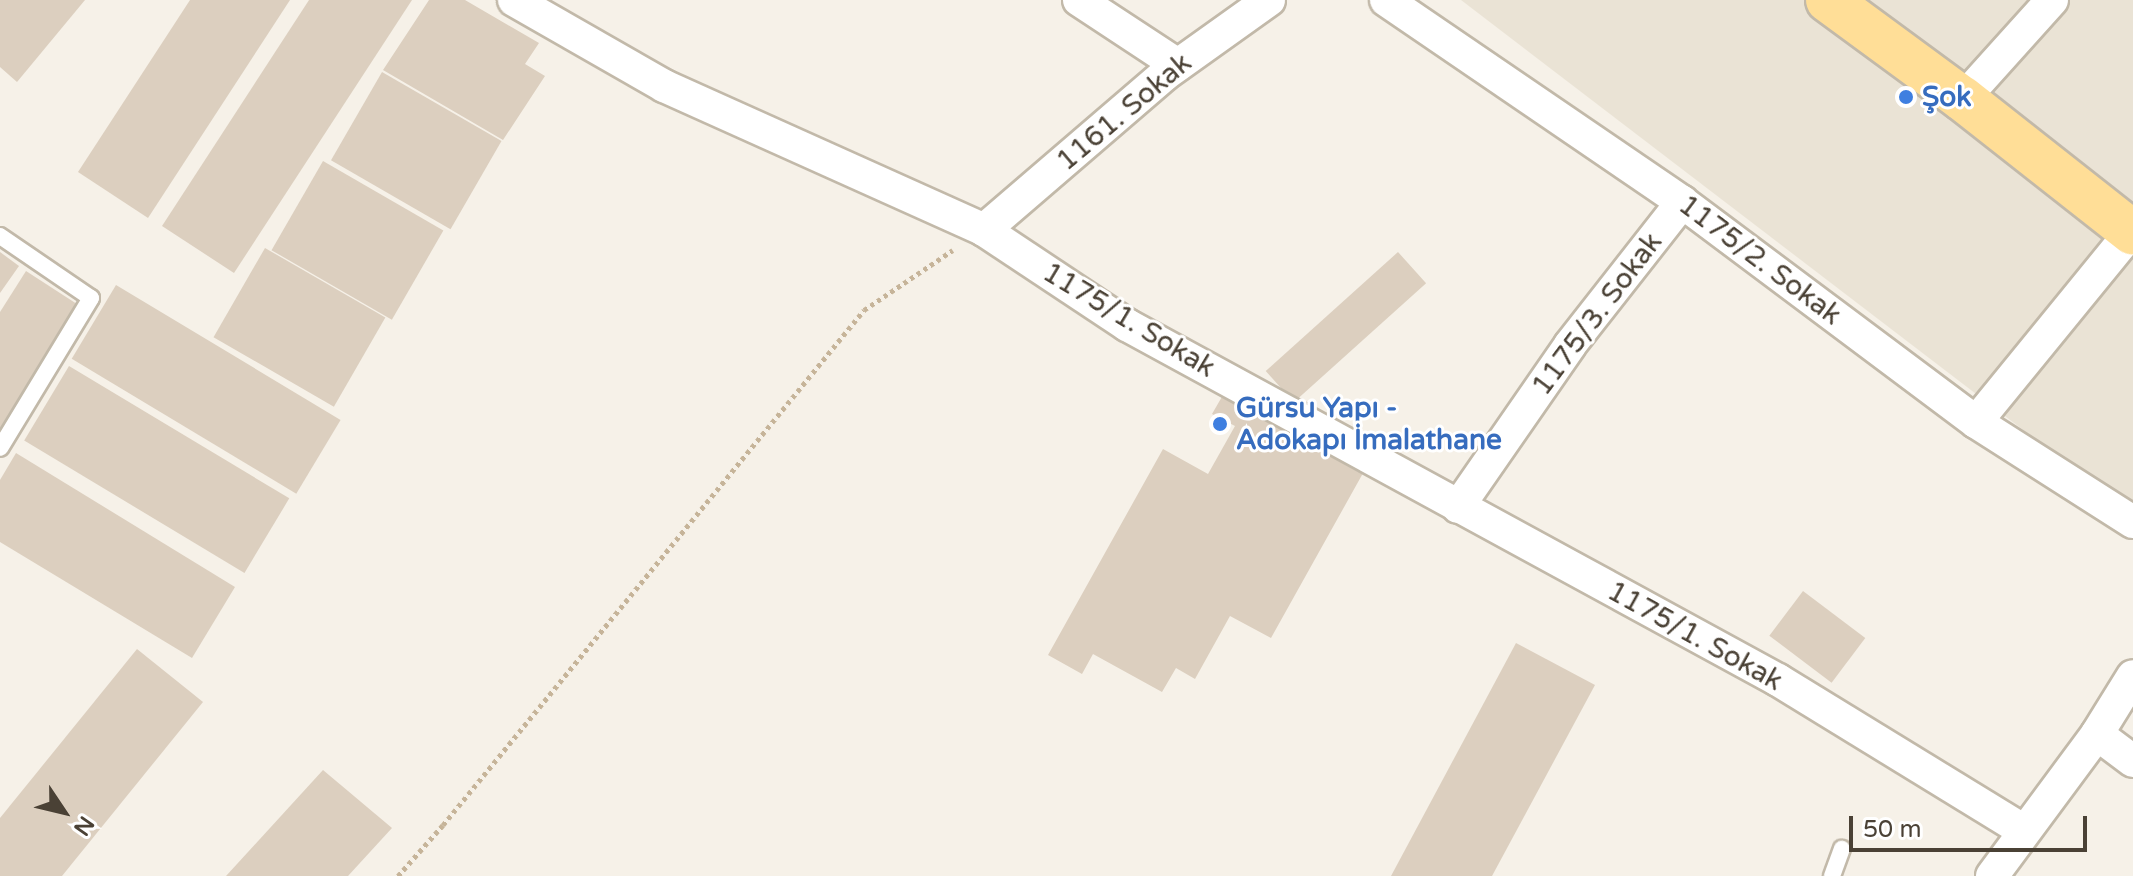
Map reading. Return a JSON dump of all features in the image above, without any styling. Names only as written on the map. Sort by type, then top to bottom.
[{"type":"main road","points":[[1828,0],[1963,99],[2132,233]]},
{"type":"street","name":"1175/1. Sokak","points":[[514,0],[664,86],[984,230],[1127,325],[1778,680],[2024,831]]},
{"type":"street","points":[[1079,0],[1178,65]]},
{"type":"street","name":"1175/2. Sokak","points":[[1386,0],[1682,202],[1976,422],[2133,522]]},
{"type":"street","points":[[1963,99],[2052,0]]},
{"type":"street","name":"1161. Sokak","points":[[984,230],[1256,3]]},
{"type":"street","name":"1175/3. Sokak","points":[[1458,507],[1570,345],[1682,202]]},
{"type":"street","points":[[1976,422],[2132,233]]},
{"type":"street","points":[[1992,876],[2097,734],[2133,676]]},
{"type":"street","points":[[2097,734],[2133,761]]},
{"type":"lane","points":[[0,236],[91,298],[0,448]]},
{"type":"lane","points":[[1832,876],[1842,849]]},
{"type":"path","points":[[398,876],[864,310],[984,230]]},
{"type":"shaded area","points":[[1461,0],[2133,0],[2133,514]]},
{"type":"building","points":[[0,0],[85,0],[17,82],[0,67]]},
{"type":"building","points":[[190,0],[290,0],[148,218],[78,172]]},
{"type":"building","points":[[309,0],[412,0],[234,273],[162,226]]},
{"type":"building","points":[[429,0],[465,0],[539,43],[525,64],[545,76],[503,140],[383,70]]},
{"type":"building","points":[[382,72],[502,141],[451,229],[331,160]]},
{"type":"building","points":[[323,161],[443,231],[392,320],[272,250]]},
{"type":"building","points":[[265,248],[385,318],[334,407],[214,337]]},
{"type":"building","points":[[0,252],[19,266],[0,293]]},
{"type":"building","points":[[1398,252],[1426,283],[1294,402],[1266,371]]},
{"type":"building","points":[[26,271],[80,306],[0,433],[0,312]]},
{"type":"building","points":[[116,285],[341,420],[296,494],[72,359]]},
{"type":"building","points":[[69,366],[289,498],[244,573],[24,441]]},
{"type":"building","points":[[1227,388],[1367,466],[1271,638],[1230,616],[1195,679],[1176,668],[1162,692],[1093,654],[1082,674],[1048,655],[1163,449],[1208,474],[1235,426],[1212,414]]},
{"type":"building","points":[[16,453],[235,587],[192,658],[0,542],[0,480]]},
{"type":"building","points":[[1803,591],[1865,638],[1832,683],[1769,636]]},
{"type":"building","points":[[1516,643],[1595,685],[1492,876],[1391,876]]},
{"type":"building","points":[[137,649],[203,702],[62,876],[0,876],[0,818]]},
{"type":"building","points":[[323,770],[392,828],[348,876],[226,876]]},
{"type":"place","name":"Şok","points":[[1906,97]]},
{"type":"place","name":"Gürsu Yapı - Adokapı İmalathane","points":[[1220,424]]}]
